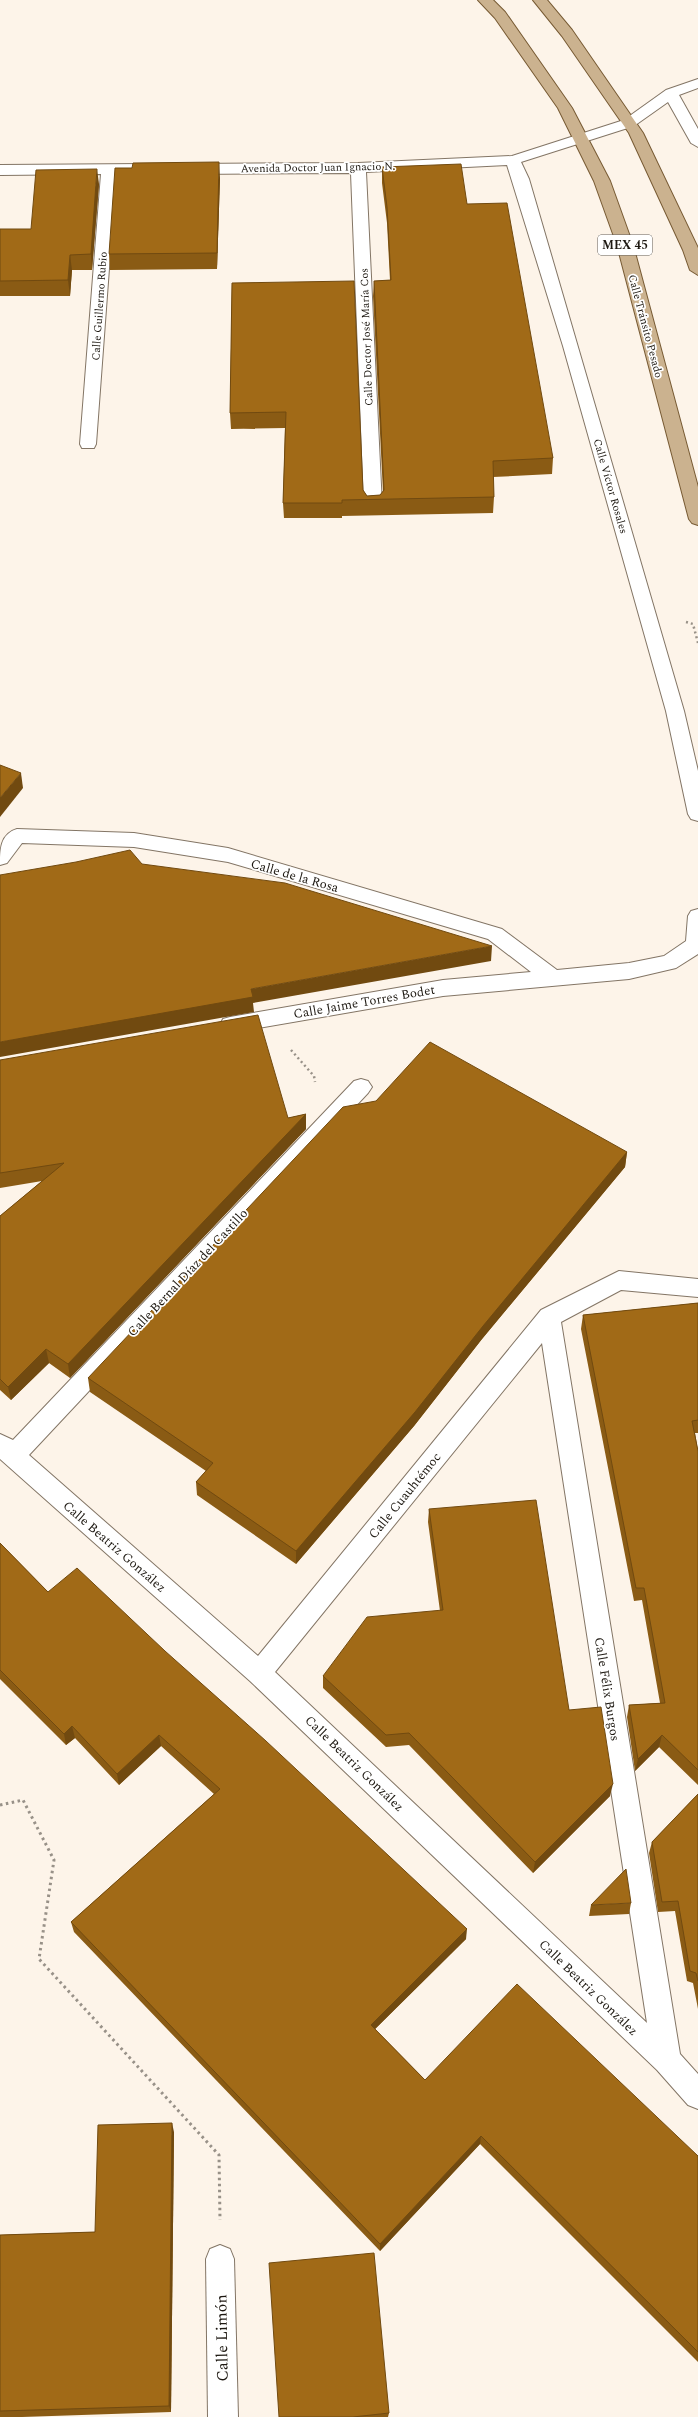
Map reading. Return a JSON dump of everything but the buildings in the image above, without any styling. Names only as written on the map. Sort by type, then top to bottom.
[{"type":"main road","name":"Calle Tránsito Pesado","points":[[486,0],[500,15],[565,108],[602,181],[625,245],[698,519]]},
{"type":"main road","points":[[540,0],[567,33],[629,123],[688,244],[698,270]]},
{"type":"street","name":"Avenida Doctor Juan Ignacio N.","points":[[0,170],[358,168],[513,160],[581,140],[629,123],[671,93],[698,82]]},
{"type":"street","points":[[671,93],[698,143]]},
{"type":"street","name":"Calle Víctor Rosales","points":[[513,160],[521,179],[574,354],[675,711],[698,814]]},
{"type":"street","name":"Calle Doctor José María Cos","points":[[358,168],[373,506]]},
{"type":"street","name":"Calle Guillermo Rubio","points":[[88,444],[109,169]]},
{"type":"street","name":"Calle de la Rosa","points":[[0,858],[17,836],[134,840],[228,856],[495,934],[555,979]]},
{"type":"street","name":"Calle Jaime Torres Bodet","points":[[208,1029],[443,988],[555,979],[629,971],[669,963],[696,945],[698,916]]},
{"type":"street","name":"Calle Bernal Díaz del Castillo","points":[[7,1450],[361,1087]]},
{"type":"street","points":[[549,1317],[619,1280],[698,1288]]},
{"type":"street","name":"Calle Cuauhtémoc","points":[[259,1673],[549,1317]]},
{"type":"street","name":"Calle Félix Burgos","points":[[549,1317],[667,2060]]},
{"type":"street","name":"Calle Beatriz González","points":[[7,1450],[259,1673],[667,2060],[698,2095]]},
{"type":"street","name":"Calle Limón","points":[[220,2259],[223,2417]]},
{"type":"path","points":[[289,1047],[314,1076],[322,1128]]},
{"type":"path","points":[[0,1805],[23,1800],[54,1860],[39,1959],[219,2155],[220,2259]]}]
